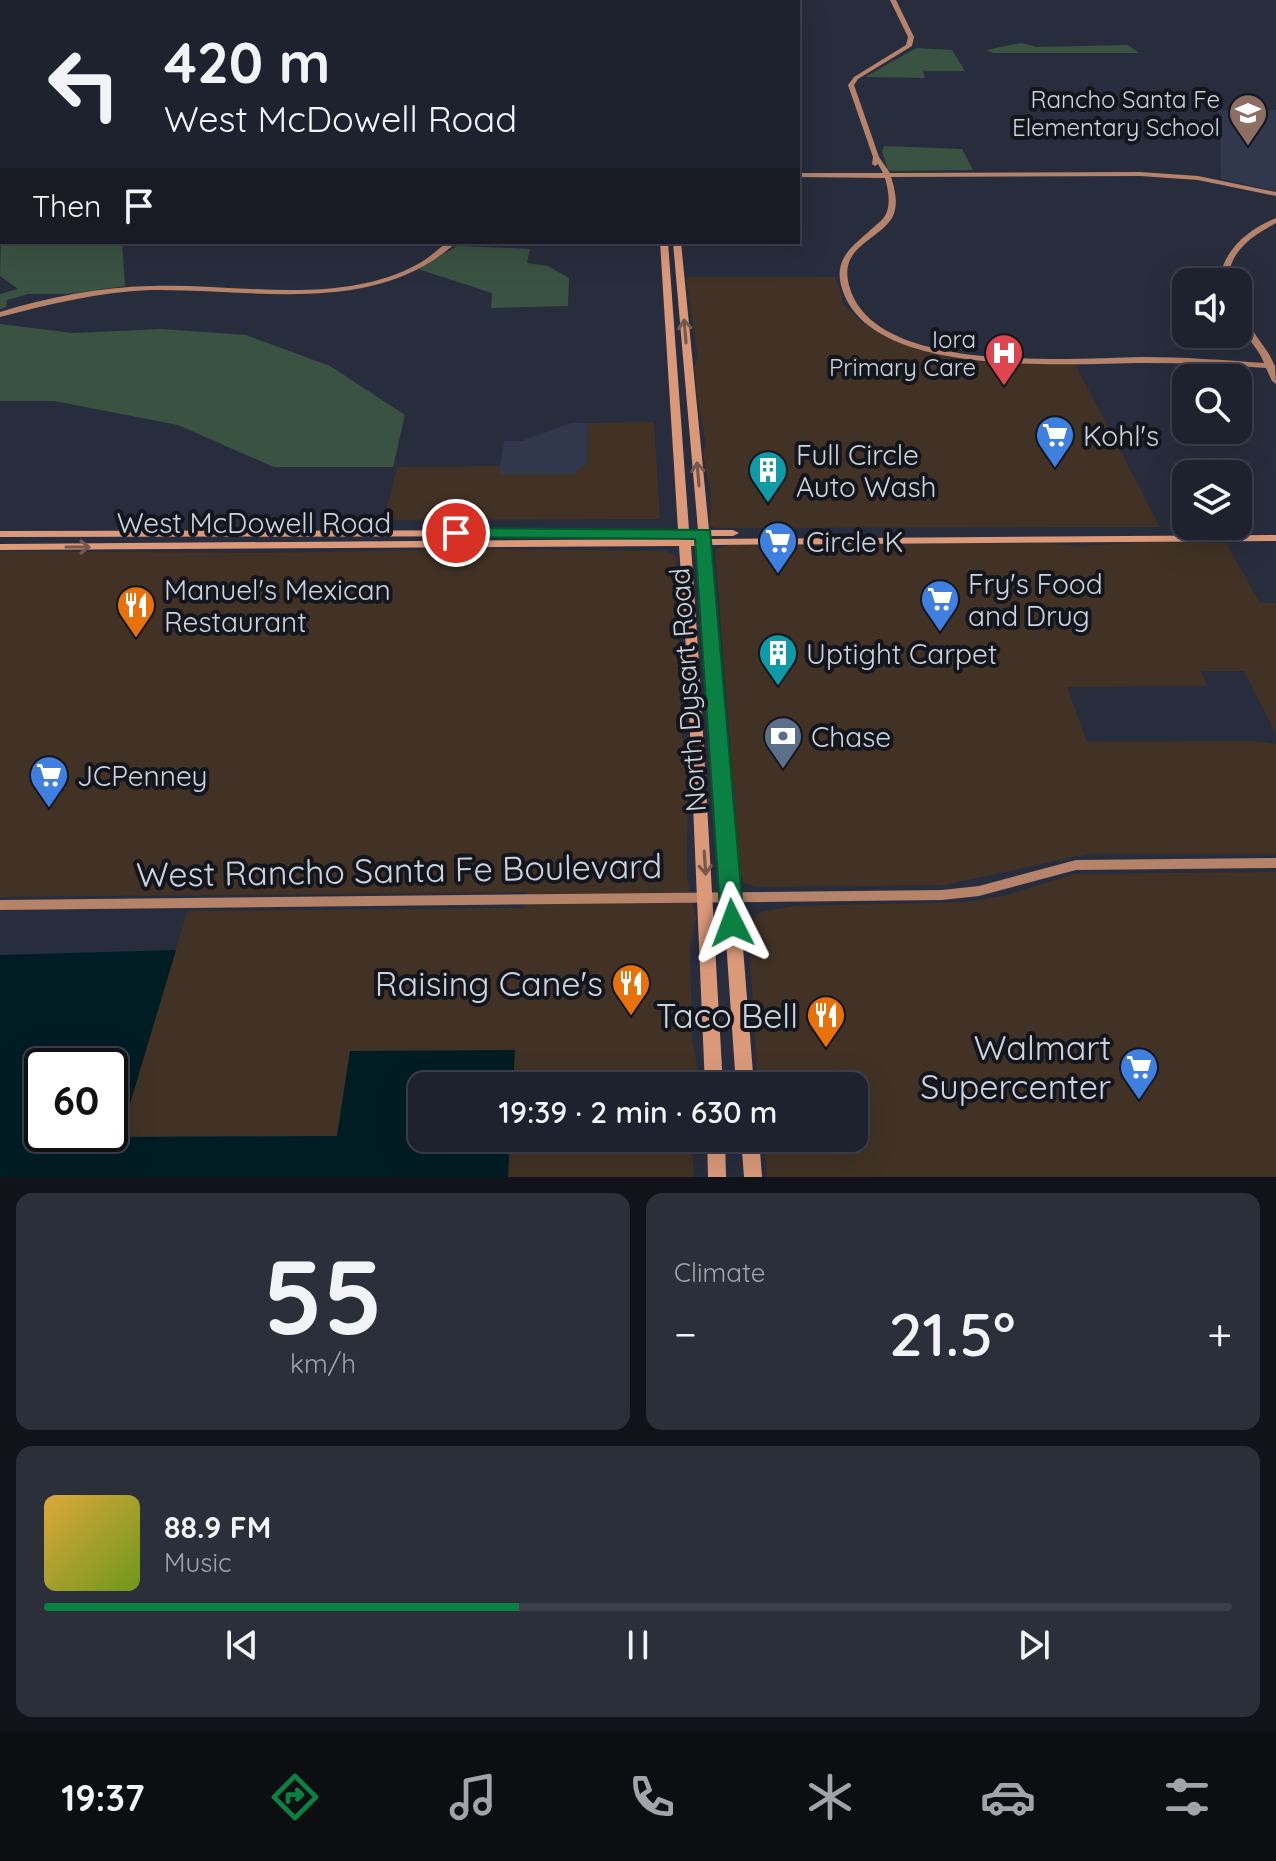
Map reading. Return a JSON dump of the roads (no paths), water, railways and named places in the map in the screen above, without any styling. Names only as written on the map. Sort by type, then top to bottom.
[{"type":"main road","name":"North Dysart Road","points":[[664,244],[707,897],[713,1072]]},
{"type":"main road","name":"North Dysart Road","points":[[677,244],[704,538],[744,1072]]},
{"type":"main road","name":"West McDowell Road","points":[[0,534],[704,538],[1276,530]]},
{"type":"main road","points":[[215,546],[219,534]]},
{"type":"main road","name":"West McDowell Road","points":[[1026,535],[1276,538]]},
{"type":"main road","name":"West McDowell Road","points":[[0,547],[685,538]]},
{"type":"main road","points":[[716,1152],[717,1177]]},
{"type":"main road","points":[[751,1152],[753,1177]]},
{"type":"street","points":[[893,0],[911,41],[906,48],[856,78],[851,85],[876,157],[874,160],[893,206],[888,218],[850,252],[842,272],[854,308],[872,324],[901,340],[941,352],[998,360],[1186,360],[1271,366]]},
{"type":"street","points":[[800,175],[1140,174],[1198,178],[1276,194]]},
{"type":"street","points":[[1225,268],[1234,248],[1249,235],[1276,220]]},
{"type":"street","points":[[0,315],[65,299],[128,290],[177,288],[281,293],[355,286],[404,272],[435,257],[451,244]]},
{"type":"street","points":[[1252,337],[1271,366],[1276,381]]},
{"type":"street","name":"West Rancho Santa Fe Boulevard","points":[[0,905],[942,895],[979,891],[1076,865],[1276,863]]},
{"type":"place","name":"Rancho Santa Fe Elementary School","points":[[1248,147]]},
{"type":"place","name":"Iora Primary Care","points":[[1004,387]]},
{"type":"place","name":"Kohl's","points":[[1055,469]]},
{"type":"place","name":"Full Circle Auto Wash","points":[[768,504]]},
{"type":"place","name":"Circle K","points":[[778,575]]},
{"type":"place","name":"Fry's Food and Drug","points":[[940,633]]},
{"type":"place","name":"Manuel's Mexican Restaurant","points":[[136,639]]},
{"type":"place","name":"Uptight Carpet","points":[[778,687]]},
{"type":"place","name":"Chase","points":[[783,770]]},
{"type":"place","name":"JCPenney","points":[[49,809]]},
{"type":"place","name":"Raising Cane's","points":[[631,1017]]},
{"type":"place","name":"Taco Bell","points":[[826,1049]]},
{"type":"place","name":"Walmart Supercenter","points":[[1139,1101]]}]
